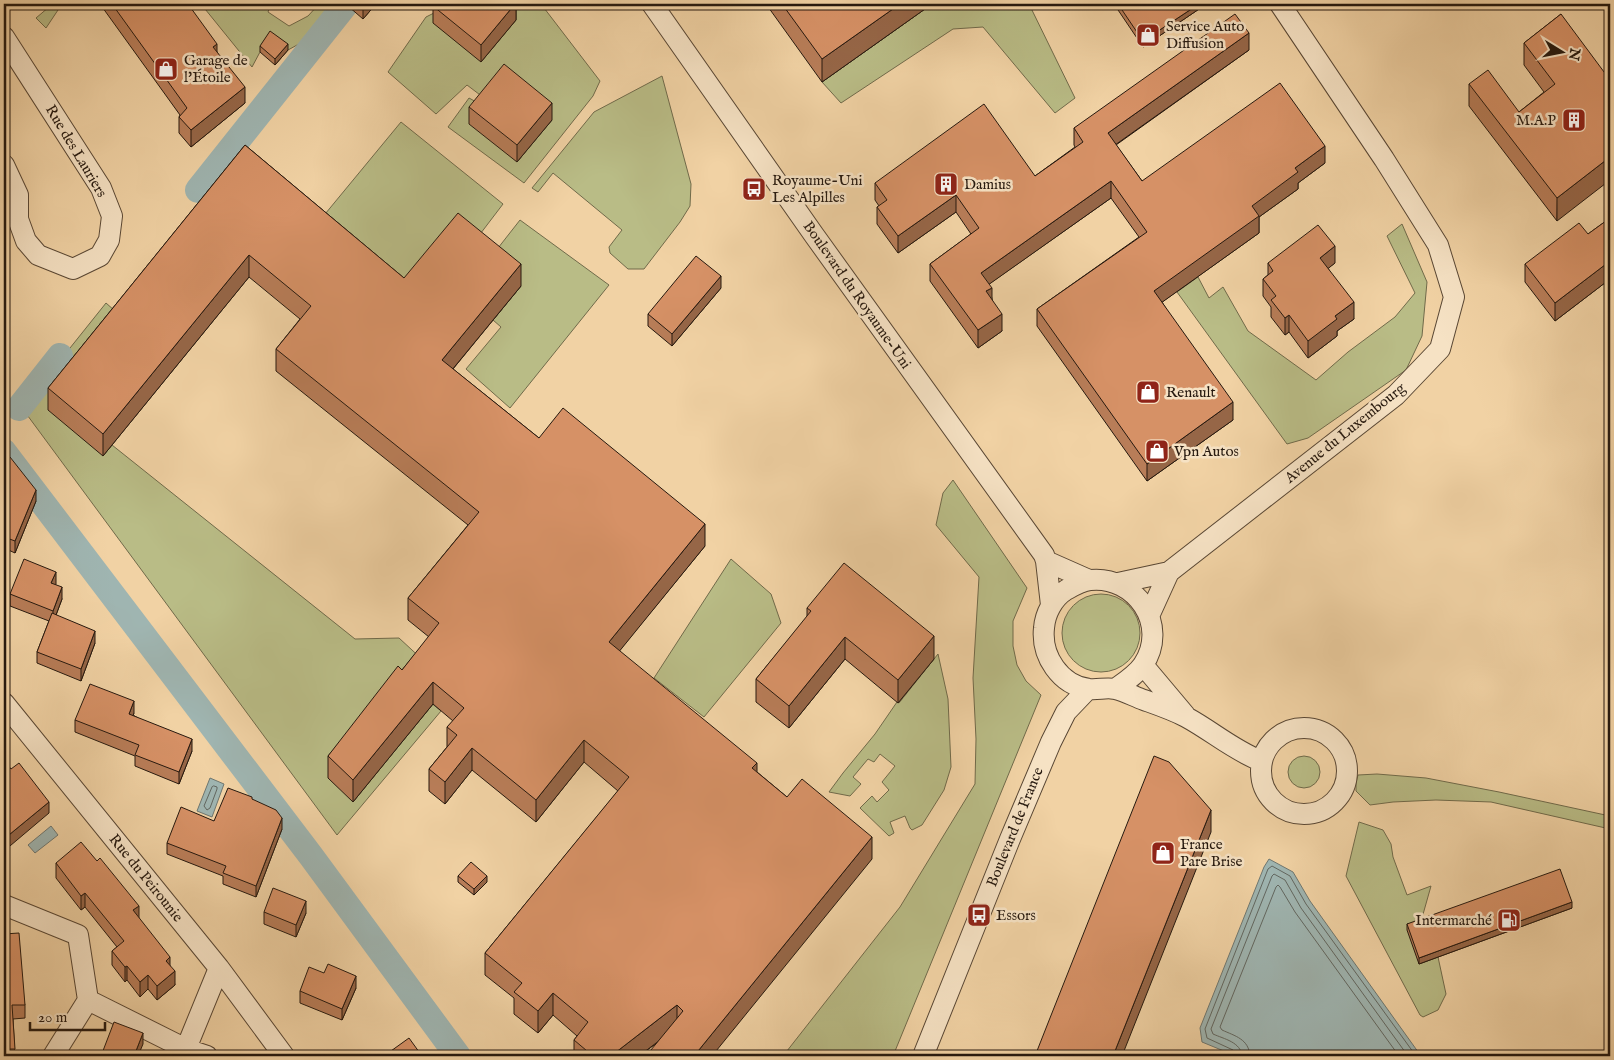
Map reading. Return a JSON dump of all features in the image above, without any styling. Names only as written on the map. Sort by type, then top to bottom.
[{"type":"street","name":"Boulevard du Royaume-Uni","points":[[652,4],[1046,561],[1051,606]]},
{"type":"street","name":"Avenue du Luxembourg","points":[[1118,583],[1169,572],[1396,395],[1440,349],[1454,298],[1438,245],[1384,159],[1280,4]]},
{"type":"street","name":"Rue des Lauriers","points":[[4,37],[101,188],[112,216],[109,240],[100,256],[73,269],[38,255],[26,241],[18,218],[18,195],[4,165]]},
{"type":"street","points":[[1046,561],[1089,580]]},
{"type":"street","name":"Avenue du Luxembourg","points":[[1149,616],[1169,572]]},
{"type":"street","points":[[1115,689],[1133,677],[1144,665],[1152,641],[1152,628],[1149,616],[1142,602],[1131,591],[1118,583],[1108,580],[1089,580],[1063,592],[1051,606],[1044,621],[1042,638],[1047,656],[1058,672],[1065,679],[1076,685],[1088,689],[1115,689],[1186,716],[1240,752],[1261,761]]},
{"type":"street","points":[[1144,665],[1186,716]]},
{"type":"street","points":[[1058,672],[1066,712]]},
{"type":"street","name":"Boulevard de France","points":[[923,1056],[1037,773],[1066,712],[1088,689]]},
{"type":"street","name":"Rue du Peirounie","points":[[4,703],[219,968],[284,1056]]},
{"type":"street","points":[[1300,728],[1315,729],[1328,735],[1339,746],[1346,759],[1347,773],[1344,787],[1337,799],[1328,807],[1318,812],[1306,815],[1291,813],[1278,806],[1268,796],[1261,782],[1261,761],[1264,752],[1273,740],[1285,732],[1300,728]]},
{"type":"street","points":[[4,905],[78,935],[88,1000],[53,1056]]},
{"type":"street","points":[[185,1053],[219,968]]},
{"type":"street","points":[[88,1000],[185,1053],[207,1056]]},
{"type":"green space","points":[[47,4],[62,4],[46,28],[36,18],[49,7]]},
{"type":"green space","points":[[201,4],[271,4],[268,12],[289,26],[308,16],[319,4],[336,4],[308,39],[288,50],[270,37],[252,67]]},
{"type":"green space","points":[[541,4],[600,81],[593,96],[524,183],[448,127],[469,98],[480,104],[517,162],[551,120],[488,101],[467,85],[436,114],[388,72],[426,17],[446,7]]},
{"type":"green space","points":[[932,4],[1029,4],[1075,98],[1055,113],[983,27],[953,29],[841,103],[822,82]]},
{"type":"green space","points":[[662,76],[691,184],[690,206],[644,269],[628,269],[610,253],[609,247],[622,230],[553,173],[538,192],[532,188],[594,112]]},
{"type":"green space","points":[[401,122],[503,204],[471,246],[388,320],[316,225]]},
{"type":"green space","points":[[520,220],[609,285],[510,408],[466,369],[501,327],[493,320],[521,286],[491,257]]},
{"type":"green space","points":[[1402,224],[1427,282],[1422,336],[1406,370],[1308,438],[1287,444],[1177,292],[1198,277],[1209,298],[1223,287],[1248,331],[1316,380],[1348,352],[1395,317],[1415,293],[1387,236]]},
{"type":"green space","points":[[106,303],[123,318],[103,455],[112,445],[355,639],[399,638],[425,662],[408,684],[441,711],[337,835],[22,408]]},
{"type":"green space","points":[[953,480],[1027,588],[1013,621],[1013,646],[1017,665],[1026,681],[1041,695],[893,1056],[783,1056],[900,907],[975,784],[976,739],[973,678],[979,577],[936,525],[943,493]]},
{"type":"green space","points":[[731,559],[771,594],[781,623],[704,717],[654,678]]},
{"type":"green space","points":[[1101,594],[1116,597],[1133,611],[1137,618],[1140,633],[1137,648],[1123,665],[1116,669],[1101,672],[1086,669],[1069,655],[1065,648],[1062,633],[1065,618],[1079,601],[1086,597]]},
{"type":"green space","points":[[938,654],[948,699],[951,767],[944,790],[922,825],[912,830],[905,816],[890,822],[894,833],[889,836],[860,808],[872,796],[877,802],[889,790],[882,782],[895,766],[880,754],[874,762],[868,759],[853,777],[861,784],[850,796],[829,792],[875,734],[897,702],[899,703]]},
{"type":"green space","points":[[1304,756],[1310,757],[1315,761],[1319,766],[1319,778],[1315,783],[1310,787],[1304,788],[1298,787],[1293,783],[1289,778],[1288,772],[1289,766],[1293,761],[1298,757]]},
{"type":"green space","points":[[1377,774],[1426,778],[1610,816],[1610,829],[1491,802],[1436,800],[1370,805],[1356,791],[1356,783],[1358,775]]},
{"type":"green space","points":[[1359,822],[1383,830],[1391,844],[1393,857],[1407,895],[1431,886],[1420,925],[1408,930],[1438,957],[1446,994],[1438,1010],[1423,1017],[1420,1015],[1346,876]]},
{"type":"water","points":[[210,778],[224,784],[212,817],[197,811]]},
{"type":"water","points":[[51,826],[58,835],[35,853],[28,845]]},
{"type":"water","points":[[1269,859],[1293,872],[1310,901],[1421,1056],[1236,1056],[1202,1042],[1200,1028],[1264,867]]},
{"type":"building","points":[[112,4],[188,4],[217,44],[213,47],[245,87],[191,130],[179,117],[187,108]]},
{"type":"building","points":[[436,4],[515,4],[481,45],[433,6]]},
{"type":"building","points":[[782,4],[900,4],[822,59]]},
{"type":"building","name":"Service Auto Diffusion","points":[[1118,4],[1199,4],[1143,41]]},
{"type":"building","points":[[1235,14],[1249,33],[1108,133],[1142,181],[1280,83],[1325,146],[1295,168],[1298,172],[1252,206],[1259,216],[1154,291],[1233,402],[1147,464],[1037,309],[1147,232],[1111,181],[981,273],[992,288],[986,291],[1002,314],[978,330],[930,264],[979,228],[956,195],[898,236],[877,207],[887,200],[875,183],[984,104],[1035,176],[1083,142],[1074,128]]},
{"type":"building","name":"M.A.P","points":[[1561,14],[1610,80],[1610,157],[1557,198],[1469,84],[1488,70],[1519,112],[1555,84],[1524,43]]},
{"type":"building","points":[[270,31],[288,44],[275,59],[260,46]]},
{"type":"building","points":[[504,64],[552,103],[517,145],[469,107]]},
{"type":"building","points":[[245,145],[404,278],[458,213],[521,264],[442,360],[539,438],[563,408],[705,524],[609,642],[757,763],[752,768],[787,797],[802,779],[872,837],[694,1056],[646,1056],[683,1011],[677,1005],[611,1056],[593,1056],[574,1040],[588,1022],[553,993],[538,1011],[514,992],[522,983],[485,953],[629,777],[584,740],[536,800],[472,748],[445,782],[429,769],[457,735],[447,727],[464,708],[433,682],[353,780],[328,756],[398,666],[402,670],[439,623],[408,598],[479,512],[276,349],[311,306],[249,255],[103,434],[48,388]]},
{"type":"building","points":[[1610,218],[1610,261],[1555,303],[1525,264],[1579,223],[1588,234]]},
{"type":"building","points":[[1318,225],[1335,246],[1320,258],[1354,302],[1335,316],[1337,319],[1308,341],[1289,315],[1285,318],[1271,300],[1276,296],[1263,279],[1273,271],[1268,263]]},
{"type":"building","points":[[696,256],[721,276],[672,334],[648,314]]},
{"type":"building","points":[[10,457],[36,490],[15,541],[4,537],[4,466]]},
{"type":"building","points":[[24,559],[56,572],[51,583],[62,587],[53,611],[10,594]]},
{"type":"building","points":[[844,563],[934,636],[898,680],[845,637],[789,706],[756,679],[811,611],[807,608]]},
{"type":"building","points":[[52,613],[95,631],[81,669],[37,652]]},
{"type":"building","points":[[90,684],[134,701],[129,714],[192,739],[179,772],[135,755],[139,745],[75,720]]},
{"type":"building","points":[[1154,756],[1169,762],[1211,810],[1113,1056],[1035,1056],[1048,1023]]},
{"type":"building","points":[[4,760],[11,769],[19,763],[49,802],[4,839]]},
{"type":"building","points":[[228,788],[252,797],[252,799],[276,810],[282,818],[256,886],[223,873],[226,866],[167,843],[181,807],[214,821]]},
{"type":"building","points":[[81,842],[97,861],[100,858],[139,906],[133,910],[170,957],[166,961],[175,971],[157,986],[148,975],[140,982],[127,966],[125,967],[112,951],[124,941],[85,893],[81,896],[56,863]]},
{"type":"building","points":[[471,862],[487,876],[474,889],[458,876]]},
{"type":"building","points":[[1560,869],[1572,902],[1419,958],[1407,924]]},
{"type":"building","points":[[273,888],[306,901],[296,925],[264,912]]},
{"type":"building","points":[[19,933],[25,1005],[12,1005],[15,1049],[4,1049],[4,934]]},
{"type":"building","points":[[328,964],[356,976],[342,1009],[300,991],[309,967],[324,973]]},
{"type":"building","points":[[114,1022],[143,1033],[134,1056],[101,1056]]},
{"type":"building","points":[[409,1038],[422,1056],[384,1056]]},
{"type":"waterway","points":[[198,190],[346,4]]},
{"type":"waterway","points":[[19,408],[60,356]]},
{"type":"waterway","points":[[4,452],[311,856],[458,1056]]},
{"type":"place","name":"Service Auto Diffusion","points":[[1148,35]]},
{"type":"place","name":"Garage de l'Étoile","points":[[166,69]]},
{"type":"place","name":"M.A.P","points":[[1574,120]]},
{"type":"place","name":"Damius","points":[[946,184]]},
{"type":"place","name":"Royaume-Uni Les Alpilles","points":[[754,189]]},
{"type":"place","name":"Renault","points":[[1148,392]]},
{"type":"place","name":"Vpn Autos","points":[[1157,451]]},
{"type":"place","name":"France Pare Brise","points":[[1163,853]]},
{"type":"place","name":"Essors","points":[[979,915]]},
{"type":"place","name":"Intermarché","points":[[1509,920]]}]
